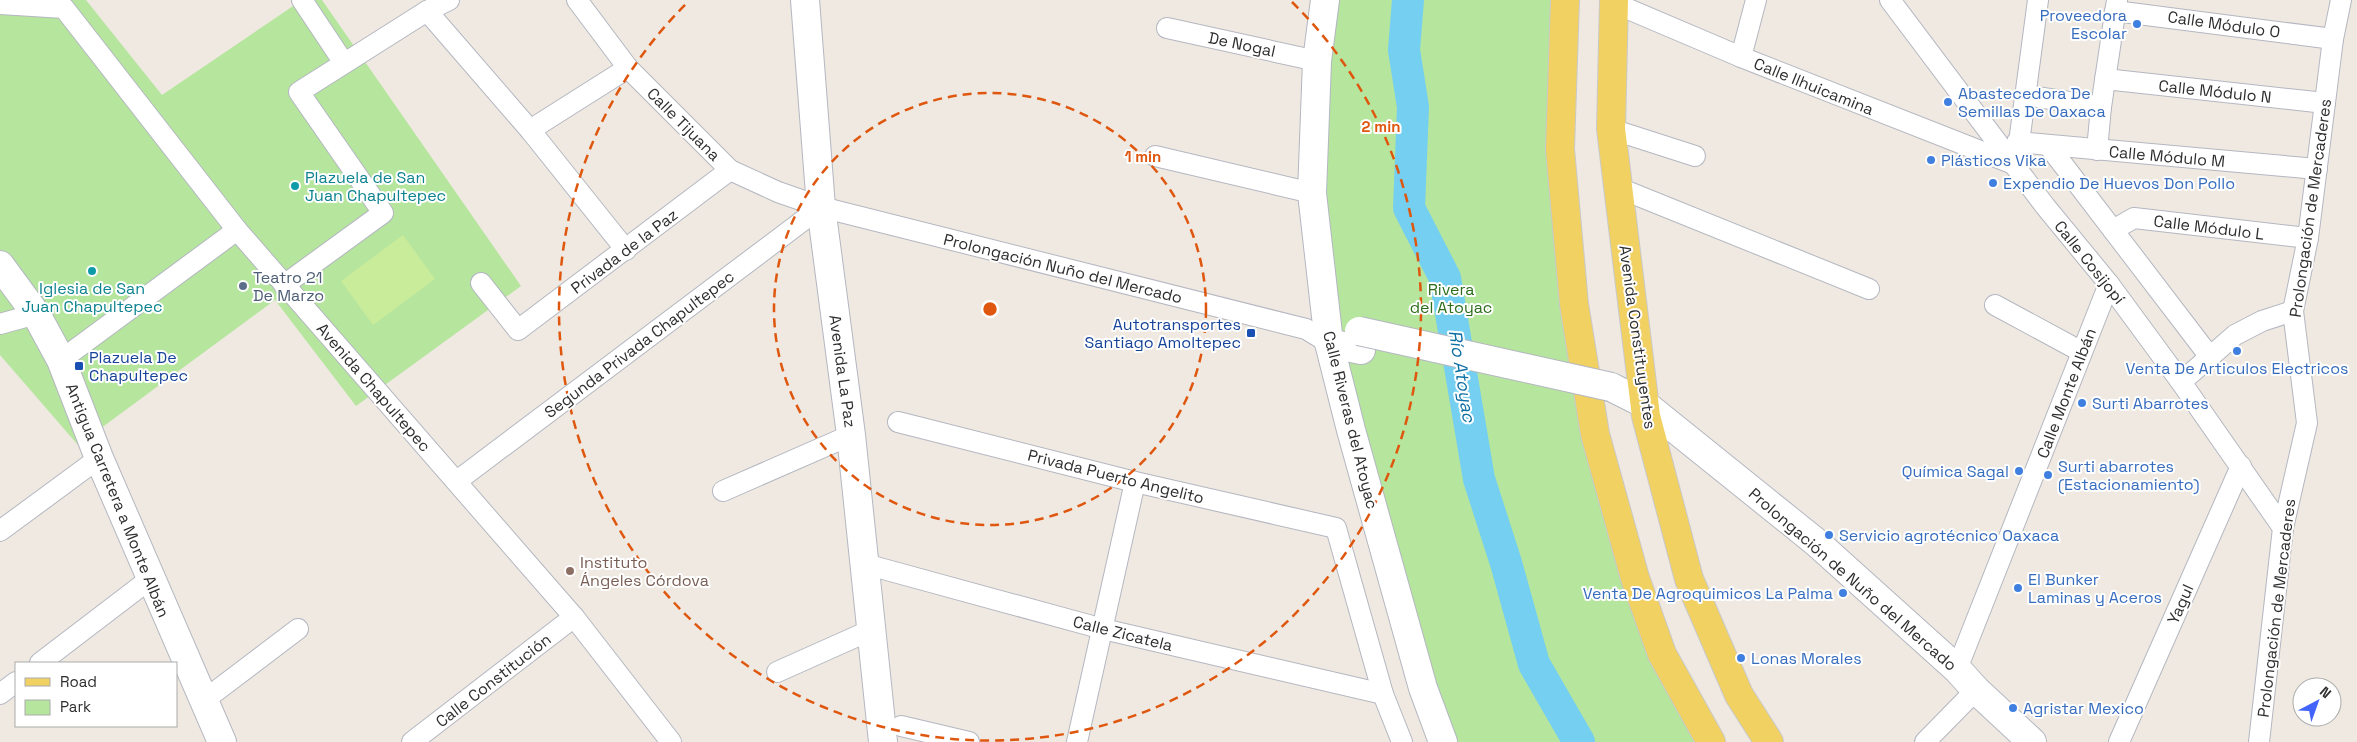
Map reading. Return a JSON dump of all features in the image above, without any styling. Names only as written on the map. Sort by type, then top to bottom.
[{"type":"main road","points":[[1565,0],[1560,148],[1574,304],[1595,434],[1635,578],[1662,654],[1711,742]]},
{"type":"main road","name":"Avenida Constituyentes","points":[[1614,1],[1612,129],[1653,414],[1689,579],[1739,695],[1769,742]]},
{"type":"street","points":[[302,0],[344,63]]},
{"type":"street","points":[[284,285],[383,213],[300,92],[344,63],[449,0]]},
{"type":"street","name":"Calle Tijuana","points":[[577,0],[628,68],[730,170],[778,192],[821,207]]},
{"type":"street","name":"Avenida La Paz","points":[[805,0],[821,207],[851,436],[871,630],[892,734]]},
{"type":"street","name":"Calle Riveras del Atoyac","points":[[1325,0],[1317,61],[1312,193],[1320,331],[1420,678],[1443,742]]},
{"type":"street","points":[[1740,57],[1756,0]]},
{"type":"street","name":"Calle Cosijopí","points":[[1890,0],[2045,206],[2109,284],[2182,382],[2283,528]]},
{"type":"street","points":[[2016,165],[2038,0]]},
{"type":"street","name":"Prolongación de Mercaderes","points":[[2259,742],[2283,528],[2307,422],[2293,311],[2308,238],[2333,39],[2340,0]]},
{"type":"street","name":"Calle Ilhuicamina","points":[[1614,1],[1740,57],[2016,165]]},
{"type":"street","name":"Avenida Chapultepec","points":[[0,4],[68,4],[237,230],[574,617],[671,742]]},
{"type":"street","points":[[2097,150],[2101,107],[2116,5]]},
{"type":"street","name":"Calle Módulo O","points":[[2116,5],[2333,39]]},
{"type":"street","points":[[427,12],[530,130],[626,250]]},
{"type":"street","name":"De Nogal","points":[[1167,28],[1317,61]]},
{"type":"street","points":[[530,130],[628,68]]},
{"type":"street","name":"Calle Módulo N","points":[[2105,79],[2325,102]]},
{"type":"street","points":[[2025,95],[2101,107]]},
{"type":"street","points":[[1612,129],[1695,156]]},
{"type":"street","name":"Calle Módulo M","points":[[2018,142],[2317,170]]},
{"type":"street","points":[[2048,145],[2210,357]]},
{"type":"street","points":[[1156,156],[1312,193]]},
{"type":"street","name":"Privada de la Paz","points":[[481,283],[518,330],[730,170]]},
{"type":"street","points":[[1619,188],[1869,289]]},
{"type":"street","name":"Prolongación Nuño del Mercado","points":[[821,207],[1320,331]]},
{"type":"street","name":"Segunda Privada Chapultepec","points":[[457,481],[821,207]]},
{"type":"street","name":"Calle Módulo L","points":[[2113,230],[2134,218],[2308,238]]},
{"type":"street","points":[[61,360],[237,230]]},
{"type":"street","name":"Antigua Carretera a Monte Albán","points":[[0,266],[36,314],[61,360],[98,458],[222,742]]},
{"type":"street","name":"Calle Monte Albán","points":[[1957,669],[2109,284]]},
{"type":"street","points":[[1996,305],[2082,352]]},
{"type":"street","points":[[2182,382],[2235,335],[2262,321],[2293,311]]},
{"type":"street","points":[[0,324],[36,314]]},
{"type":"street","points":[[1320,331],[1611,397],[1653,414]]},
{"type":"street","name":"Prolongación de Nuño del Mercado","points":[[1653,414],[1817,543],[1957,669],[1976,690],[2032,742]]},
{"type":"street","name":"Privada Puerto Angelito","points":[[898,422],[1135,482],[1336,528],[1383,694]]},
{"type":"street","points":[[723,491],[851,436]]},
{"type":"street","points":[[0,531],[98,458]]},
{"type":"street","name":"Yagul","points":[[2119,742],[2241,466]]},
{"type":"street","points":[[1077,742],[1135,482]]},
{"type":"street","name":"Calle Zicatela","points":[[865,564],[1103,629],[1383,694]]},
{"type":"street","points":[[41,662],[150,579]]},
{"type":"street","name":"Calle Constitución","points":[[412,742],[574,617]]},
{"type":"street","points":[[203,701],[298,630]]},
{"type":"street","points":[[777,672],[871,630]]},
{"type":"street","points":[[0,694],[15,683]]},
{"type":"street","points":[[1925,742],[1976,690]]},
{"type":"street","points":[[1383,694],[1402,742]]},
{"type":"street","points":[[892,734],[969,742]]},
{"type":"green space","points":[[0,0],[86,0],[162,95],[302,0],[322,0],[521,286],[356,406],[275,300],[78,445],[0,355]]},
{"type":"green space","name":"Rivera del Atoyac","points":[[1325,0],[1571,0],[1560,149],[1595,434],[1662,654],[1719,742],[1443,742],[1329,343],[1312,193]]},
{"type":"green space","points":[[403,235],[435,279],[373,325],[341,281]]},
{"type":"waterway","name":"Río Atoyac","points":[[1408,0],[1404,50],[1413,107],[1409,208],[1445,278],[1479,479],[1506,563],[1534,664],[1579,742]]},
{"type":"place","name":"Proveedora Escolar","points":[[2137,24]]},
{"type":"place","name":"Abastecedora De Semillas De Oaxaca","points":[[1948,102]]},
{"type":"place","name":"Plásticos Vika","points":[[1931,160]]},
{"type":"place","name":"Expendio De Huevos Don Pollo","points":[[1993,183]]},
{"type":"place","name":"Plazuela de San Juan Chapultepec","points":[[295,186]]},
{"type":"place","name":"Iglesia de San Juan Chapultepec","points":[[92,271]]},
{"type":"place","name":"Teatro 21 De Marzo","points":[[243,286]]},
{"type":"place","name":"Autotransportes Santiago Amoltepec","points":[[1251,333]]},
{"type":"place","name":"Venta De Articulos Electricos","points":[[2237,351]]},
{"type":"place","name":"Plazuela De Chapultepec","points":[[79,366]]},
{"type":"place","name":"Surti Abarrotes","points":[[2082,403]]},
{"type":"place","name":"Química Sagal","points":[[2019,471]]},
{"type":"place","name":"Surti abarrotes (Estacionamiento)","points":[[2048,475]]},
{"type":"place","name":"Servicio agrotécnico Oaxaca","points":[[1829,535]]},
{"type":"place","name":"Instituto Ángeles Córdova","points":[[570,571]]},
{"type":"place","name":"El Bunker Laminas y Aceros","points":[[2018,588]]},
{"type":"place","name":"Venta De Agroquimicos La Palma","points":[[1843,593]]},
{"type":"place","name":"Lonas Morales","points":[[1741,658]]},
{"type":"place","name":"Agristar Mexico","points":[[2013,708]]}]
